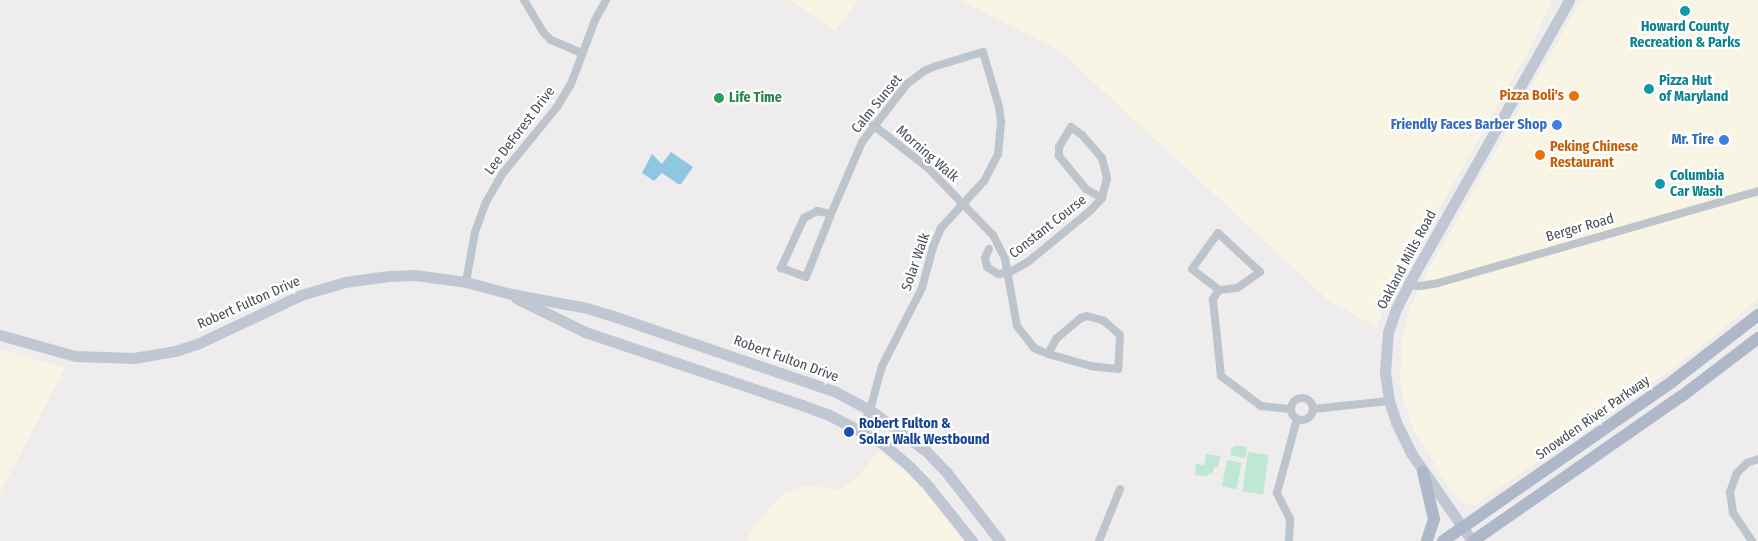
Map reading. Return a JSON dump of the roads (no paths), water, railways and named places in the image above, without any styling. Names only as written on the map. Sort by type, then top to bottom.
[{"type":"main road","name":"Snowden River Parkway","points":[[1443,541],[1673,381],[1758,315]]},
{"type":"main road","points":[[1472,541],[1682,396],[1758,338]]},
{"type":"main road","points":[[1424,472],[1433,511],[1432,527],[1427,541]]},
{"type":"street","points":[[524,0],[547,36],[561,45],[582,53]]},
{"type":"street","name":"Lee DeForest Drive","points":[[466,282],[475,232],[485,204],[503,173],[556,107],[576,74],[582,53],[606,0]]},
{"type":"street","name":"Oakland Mills Road","points":[[1472,541],[1402,438],[1389,401],[1385,372],[1388,332],[1396,309],[1408,285],[1569,0]]},
{"type":"street","name":"Calm Sunset","points":[[831,214],[817,211],[804,218],[781,268],[806,277],[862,142],[907,84],[924,71],[983,52]]},
{"type":"street","name":"Solar Walk","points":[[860,431],[870,410],[882,366],[922,288],[937,237],[963,202],[988,174],[1000,143],[999,107],[983,52]]},
{"type":"street","name":"Morning Walk","points":[[874,125],[915,157],[963,202],[1000,246],[1008,273],[1017,326],[1034,348],[1048,354],[1091,366],[1118,369],[1120,335],[1104,321],[1087,316],[1081,318],[1057,338],[1048,354]]},
{"type":"street","name":"Constant Course","points":[[1008,273],[1028,262],[1092,210],[1102,198],[1107,178],[1102,158],[1071,127],[1058,148],[1059,156],[1086,189],[1102,198]]},
{"type":"street","name":"Berger Road","points":[[1408,285],[1420,286],[1438,283],[1758,191]]},
{"type":"street","points":[[1218,233],[1260,272],[1237,288],[1218,290],[1192,268],[1218,233]]},
{"type":"street","points":[[989,249],[986,258],[987,266],[998,274],[1008,273]]},
{"type":"street","name":"Robert Fulton Drive","points":[[0,335],[75,356],[134,358],[197,344],[300,295],[345,282],[406,276],[466,282],[511,294],[548,300],[613,316],[808,381],[870,410],[926,451],[947,473],[1000,541]]},
{"type":"street","points":[[1218,290],[1212,305],[1221,376],[1261,406],[1290,409],[1297,419]]},
{"type":"street","name":"Robert Fulton Drive","points":[[511,294],[585,332],[810,408],[860,431],[883,444],[910,467],[929,487],[972,541]]},
{"type":"street","points":[[1290,409],[1293,402],[1302,398],[1310,401],[1313,409]]},
{"type":"street","points":[[1313,409],[1389,401]]},
{"type":"street","points":[[1297,419],[1307,419],[1313,409]]},
{"type":"street","points":[[1289,541],[1290,519],[1279,499],[1278,486],[1297,419]]},
{"type":"street","points":[[1752,541],[1733,513],[1730,492],[1737,473],[1747,463],[1758,459]]},
{"type":"street","points":[[1099,541],[1120,489]]},
{"type":"water","points":[[671,152],[693,167],[681,184],[678,184],[662,173],[654,181],[642,173],[652,154],[662,164]]},
{"type":"place","name":"Howard County Recreation & Parks","points":[[1685,11]]},
{"type":"place","name":"Pizza Hut of Maryland","points":[[1649,89]]},
{"type":"place","name":"Pizza Boli's","points":[[1574,96]]},
{"type":"place","name":"Life Time","points":[[719,98]]},
{"type":"place","name":"Friendly Faces Barber Shop","points":[[1557,125]]},
{"type":"place","name":"Mr. Tire","points":[[1724,140]]},
{"type":"place","name":"Peking Chinese Restaurant","points":[[1540,155]]},
{"type":"place","name":"Columbia Car Wash","points":[[1660,184]]},
{"type":"place","name":"Robert Fulton & Solar Walk Westbound","points":[[849,432]]}]
